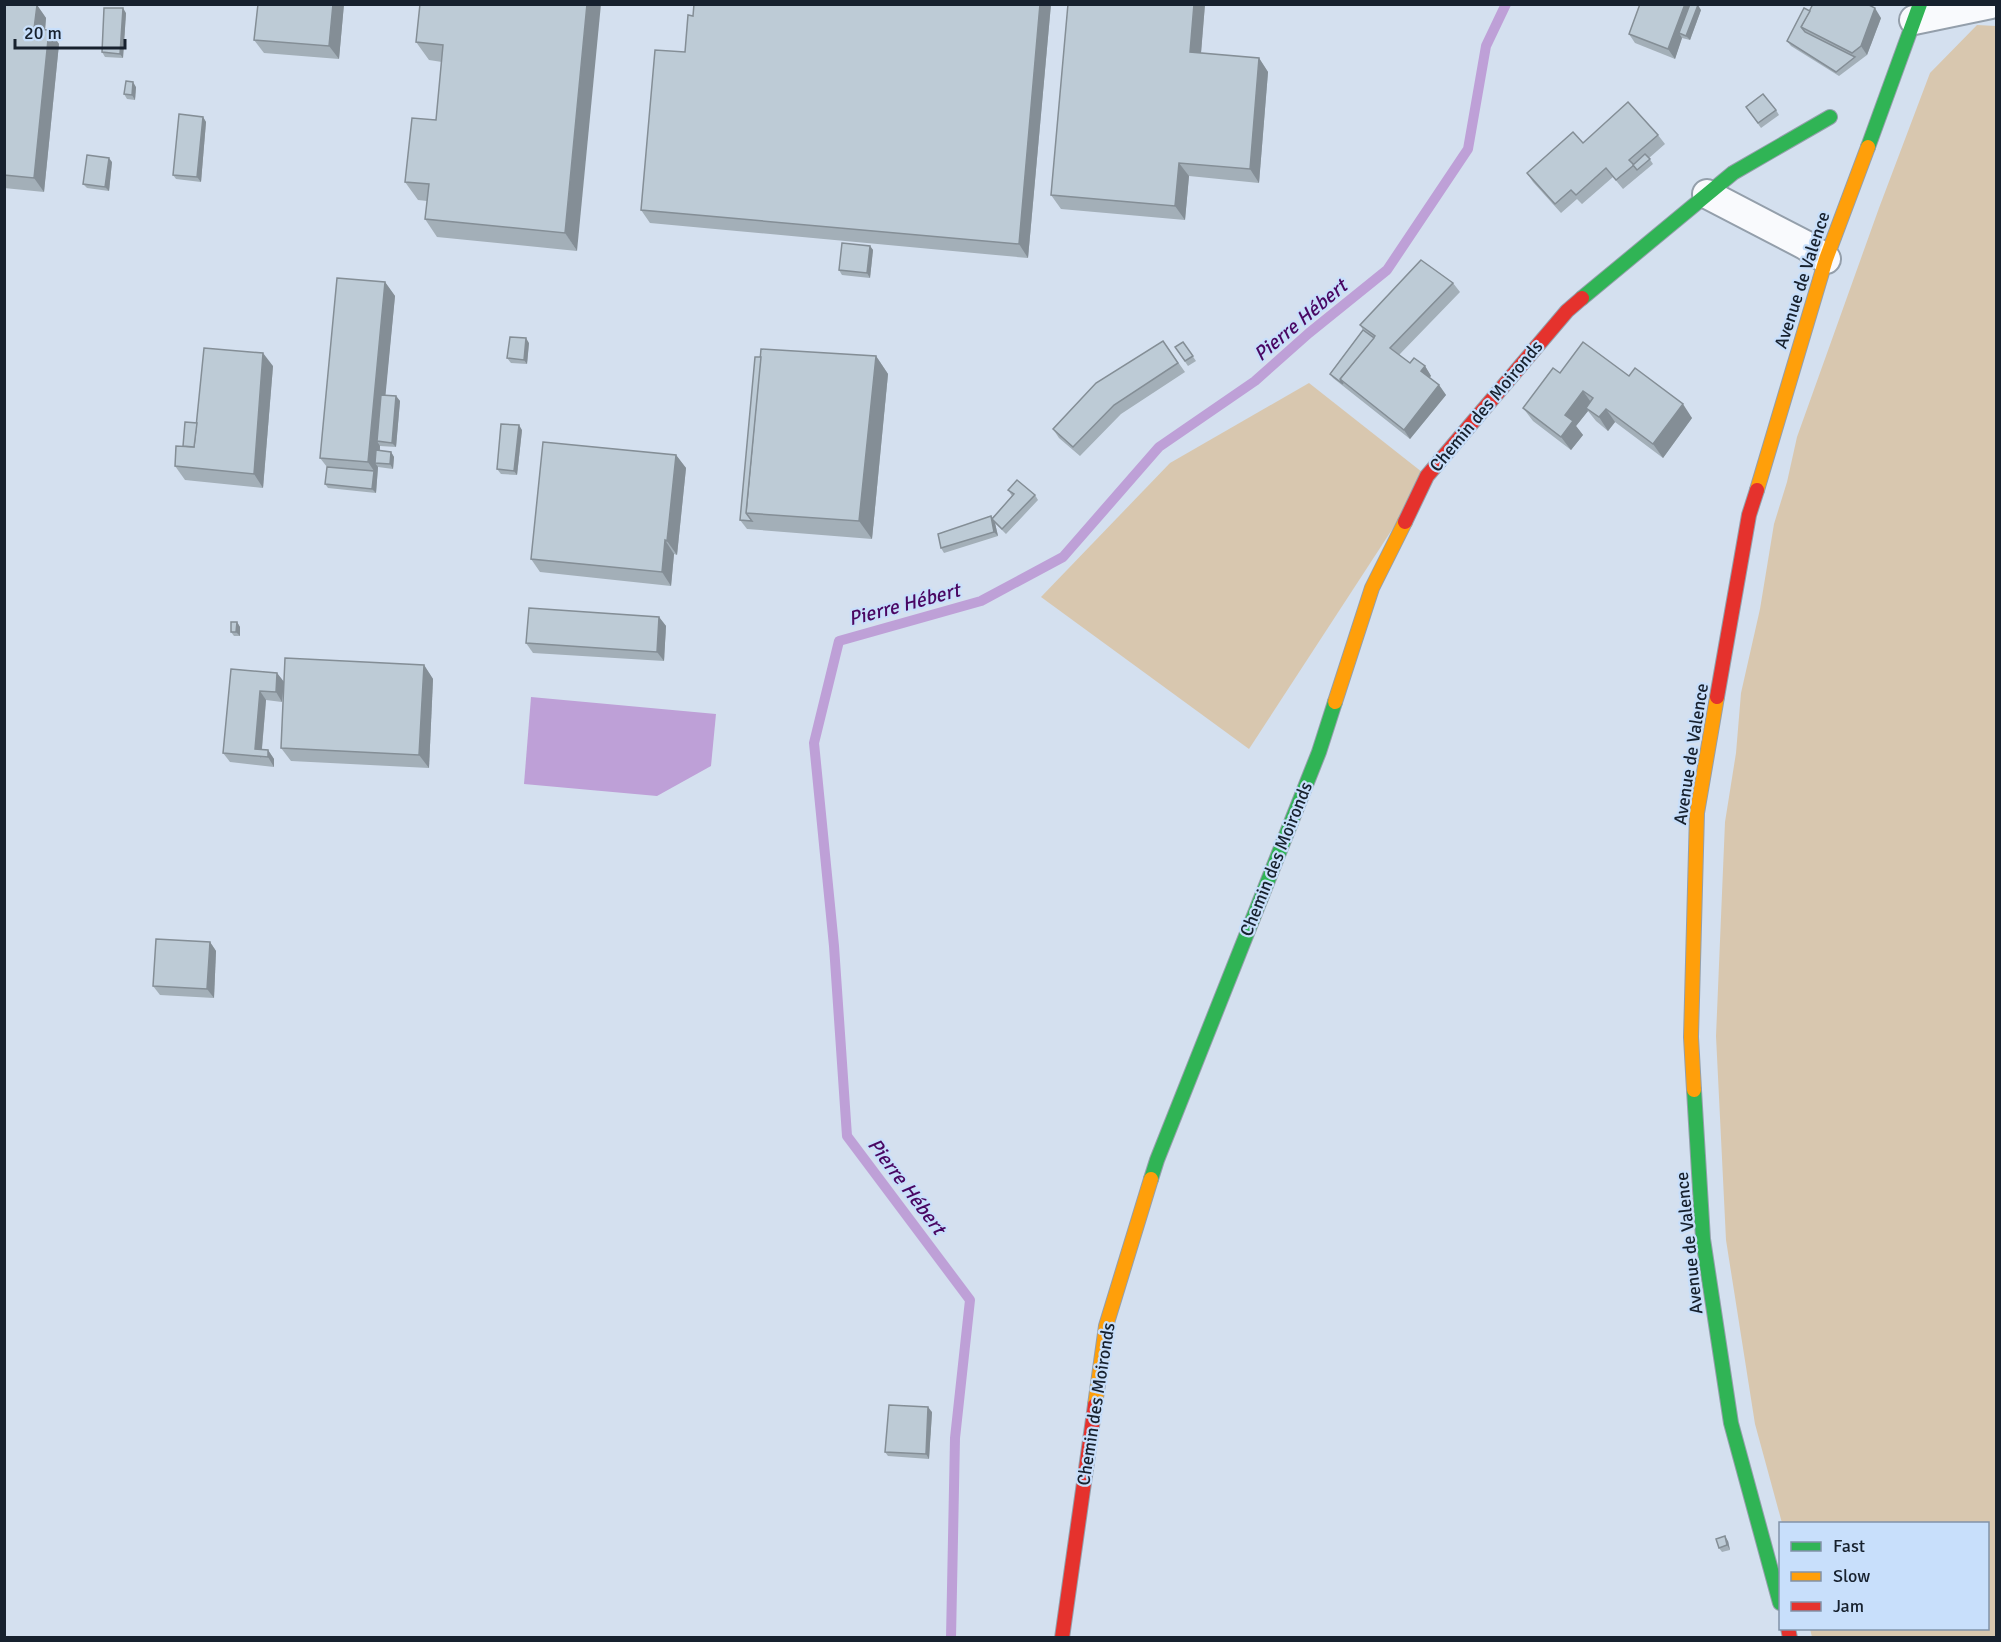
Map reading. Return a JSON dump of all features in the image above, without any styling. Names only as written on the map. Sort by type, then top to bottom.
[{"type":"street","points":[[1917,12],[1991,4]]},
{"type":"street","name":"Avenue de Valence","points":[[1779,1599],[1731,1424],[1703,1239],[1691,1037],[1697,813],[1749,515],[1826,259],[1917,12]]},
{"type":"street","name":"Chemin des Moironds","points":[[1062,1638],[1106,1326],[1156,1160],[1319,752],[1372,588],[1427,476],[1567,311],[1733,173],[1830,117]]},
{"type":"street","points":[[1707,194],[1805,245],[1826,259]]},
{"type":"shaded area","points":[[1977,25],[1996,26],[1996,1637],[1812,1637],[1810,1630],[1989,1630],[1989,1522],[1782,1522],[1755,1424],[1726,1240],[1716,1036],[1725,822],[1736,753],[1741,693],[1760,609],[1774,524],[1787,482],[1797,437],[1930,73]]},
{"type":"shaded area","points":[[1309,383],[1427,476],[1249,749],[1041,597],[1170,463]]},
{"type":"shaded area","points":[[531,697],[716,714],[711,766],[657,796],[524,784]]},
{"type":"building","points":[[4,4],[37,5],[34,29],[49,30],[34,178],[4,175]]},
{"type":"building","points":[[258,4],[333,4],[329,46],[254,40]]},
{"type":"building","points":[[420,4],[587,4],[565,233],[425,219],[429,184],[405,182],[412,118],[436,120],[443,45],[416,42]]},
{"type":"building","points":[[694,4],[1040,4],[1019,244],[641,210],[655,50],[685,52],[688,15],[693,16]]},
{"type":"building","points":[[1068,4],[1194,4],[1190,52],[1259,58],[1250,169],[1179,163],[1175,206],[1051,195]]},
{"type":"building","points":[[1640,4],[1685,4],[1668,49],[1629,34]]},
{"type":"building","points":[[1690,4],[1698,5],[1686,36],[1679,33]]},
{"type":"building","points":[[1813,4],[1867,4],[1875,8],[1861,46],[1852,53],[1801,27]]},
{"type":"building","points":[[104,8],[123,8],[120,54],[102,52]]},
{"type":"building","points":[[1804,8],[1810,11],[1801,27],[1805,32],[1855,57],[1836,72],[1787,41]]},
{"type":"building","points":[[126,81],[133,82],[132,95],[124,94]]},
{"type":"building","points":[[1763,94],[1776,110],[1758,123],[1746,107]]},
{"type":"building","points":[[1628,102],[1658,135],[1629,160],[1634,165],[1616,180],[1606,168],[1576,195],[1571,190],[1555,204],[1527,173],[1573,132],[1583,143]]},
{"type":"building","points":[[179,114],[203,117],[197,177],[173,175]]},
{"type":"building","points":[[1645,154],[1650,159],[1637,170],[1633,165]]},
{"type":"building","points":[[87,155],[109,158],[105,187],[83,184]]},
{"type":"building","points":[[842,243],[870,246],[867,273],[839,270]]},
{"type":"building","points":[[1421,260],[1453,283],[1390,348],[1410,363],[1414,358],[1425,366],[1421,371],[1439,385],[1404,430],[1340,379],[1375,336],[1360,325]]},
{"type":"building","points":[[337,278],[385,282],[368,462],[320,458]]},
{"type":"building","points":[[1363,330],[1374,338],[1340,379],[1343,384],[1330,374]]},
{"type":"building","points":[[510,337],[526,338],[524,360],[507,358]]},
{"type":"building","points":[[1163,341],[1178,363],[1114,405],[1073,447],[1053,429],[1096,383]]},
{"type":"building","points":[[1183,342],[1193,356],[1185,361],[1175,347]]},
{"type":"building","points":[[1583,342],[1629,376],[1635,368],[1683,404],[1653,444],[1606,409],[1599,417],[1586,408],[1593,398],[1583,391],[1565,415],[1573,421],[1561,437],[1523,408],[1553,368],[1560,373]]},
{"type":"building","points":[[204,348],[263,353],[254,474],[175,466],[176,446],[194,447]]},
{"type":"building","points":[[761,349],[876,356],[859,521],[746,513]]},
{"type":"building","points":[[755,357],[761,357],[746,513],[752,521],[740,520]]},
{"type":"building","points":[[381,395],[396,396],[392,443],[377,441]]},
{"type":"building","points":[[185,422],[197,423],[194,447],[183,446]]},
{"type":"building","points":[[501,424],[519,425],[514,471],[497,469]]},
{"type":"building","points":[[543,442],[676,455],[662,572],[531,559]]},
{"type":"building","points":[[376,450],[391,452],[390,464],[375,463]]},
{"type":"building","points":[[327,467],[374,471],[372,489],[325,484]]},
{"type":"building","points":[[1017,480],[1035,495],[1002,529],[992,519],[1014,494],[1008,490]]},
{"type":"building","points":[[991,516],[994,532],[941,548],[938,534]]},
{"type":"building","points":[[529,608],[659,617],[657,652],[526,643]]},
{"type":"building","points":[[231,622],[237,622],[236,632],[231,632]]},
{"type":"building","points":[[285,658],[424,665],[419,755],[281,748]]},
{"type":"building","points":[[231,669],[277,673],[276,692],[260,691],[255,749],[268,750],[268,757],[223,753]]},
{"type":"building","points":[[156,939],[210,942],[207,989],[153,986]]},
{"type":"building","points":[[889,1405],[928,1407],[926,1454],[885,1452]]},
{"type":"building","points":[[1725,1536],[1727,1545],[1719,1548],[1716,1539]]},
{"type":"waterway","name":"Pierre Hébert","points":[[951,1638],[955,1438],[970,1300],[847,1136],[834,946],[814,743],[839,641],[981,601],[1063,557],[1159,447],[1255,381],[1309,333],[1387,270],[1468,149],[1486,46],[1506,4]]},
{"type":"traffic: fast","points":[[1868,147],[1920,4]]},
{"type":"traffic: fast","points":[[1582,298],[1733,173],[1830,117]]},
{"type":"traffic: fast","points":[[1151,1179],[1319,752],[1335,702]]},
{"type":"traffic: fast","points":[[1694,1090],[1703,1239],[1731,1423],[1779,1599]]},
{"type":"traffic: slow","points":[[1757,490],[1826,259],[1868,147]]},
{"type":"traffic: slow","points":[[1335,702],[1372,588],[1405,522]]},
{"type":"traffic: slow","points":[[1694,1090],[1691,1037],[1697,813],[1717,697]]},
{"type":"traffic: slow","points":[[1095,1405],[1106,1326],[1151,1179]]},
{"type":"traffic: jam","points":[[1405,522],[1427,476],[1567,311],[1582,298]]},
{"type":"traffic: jam","points":[[1717,697],[1749,515],[1757,490]]},
{"type":"traffic: jam","points":[[1062,1638],[1095,1405]]},
{"type":"traffic: jam","points":[[1788,1630],[1790,1638]]}]
